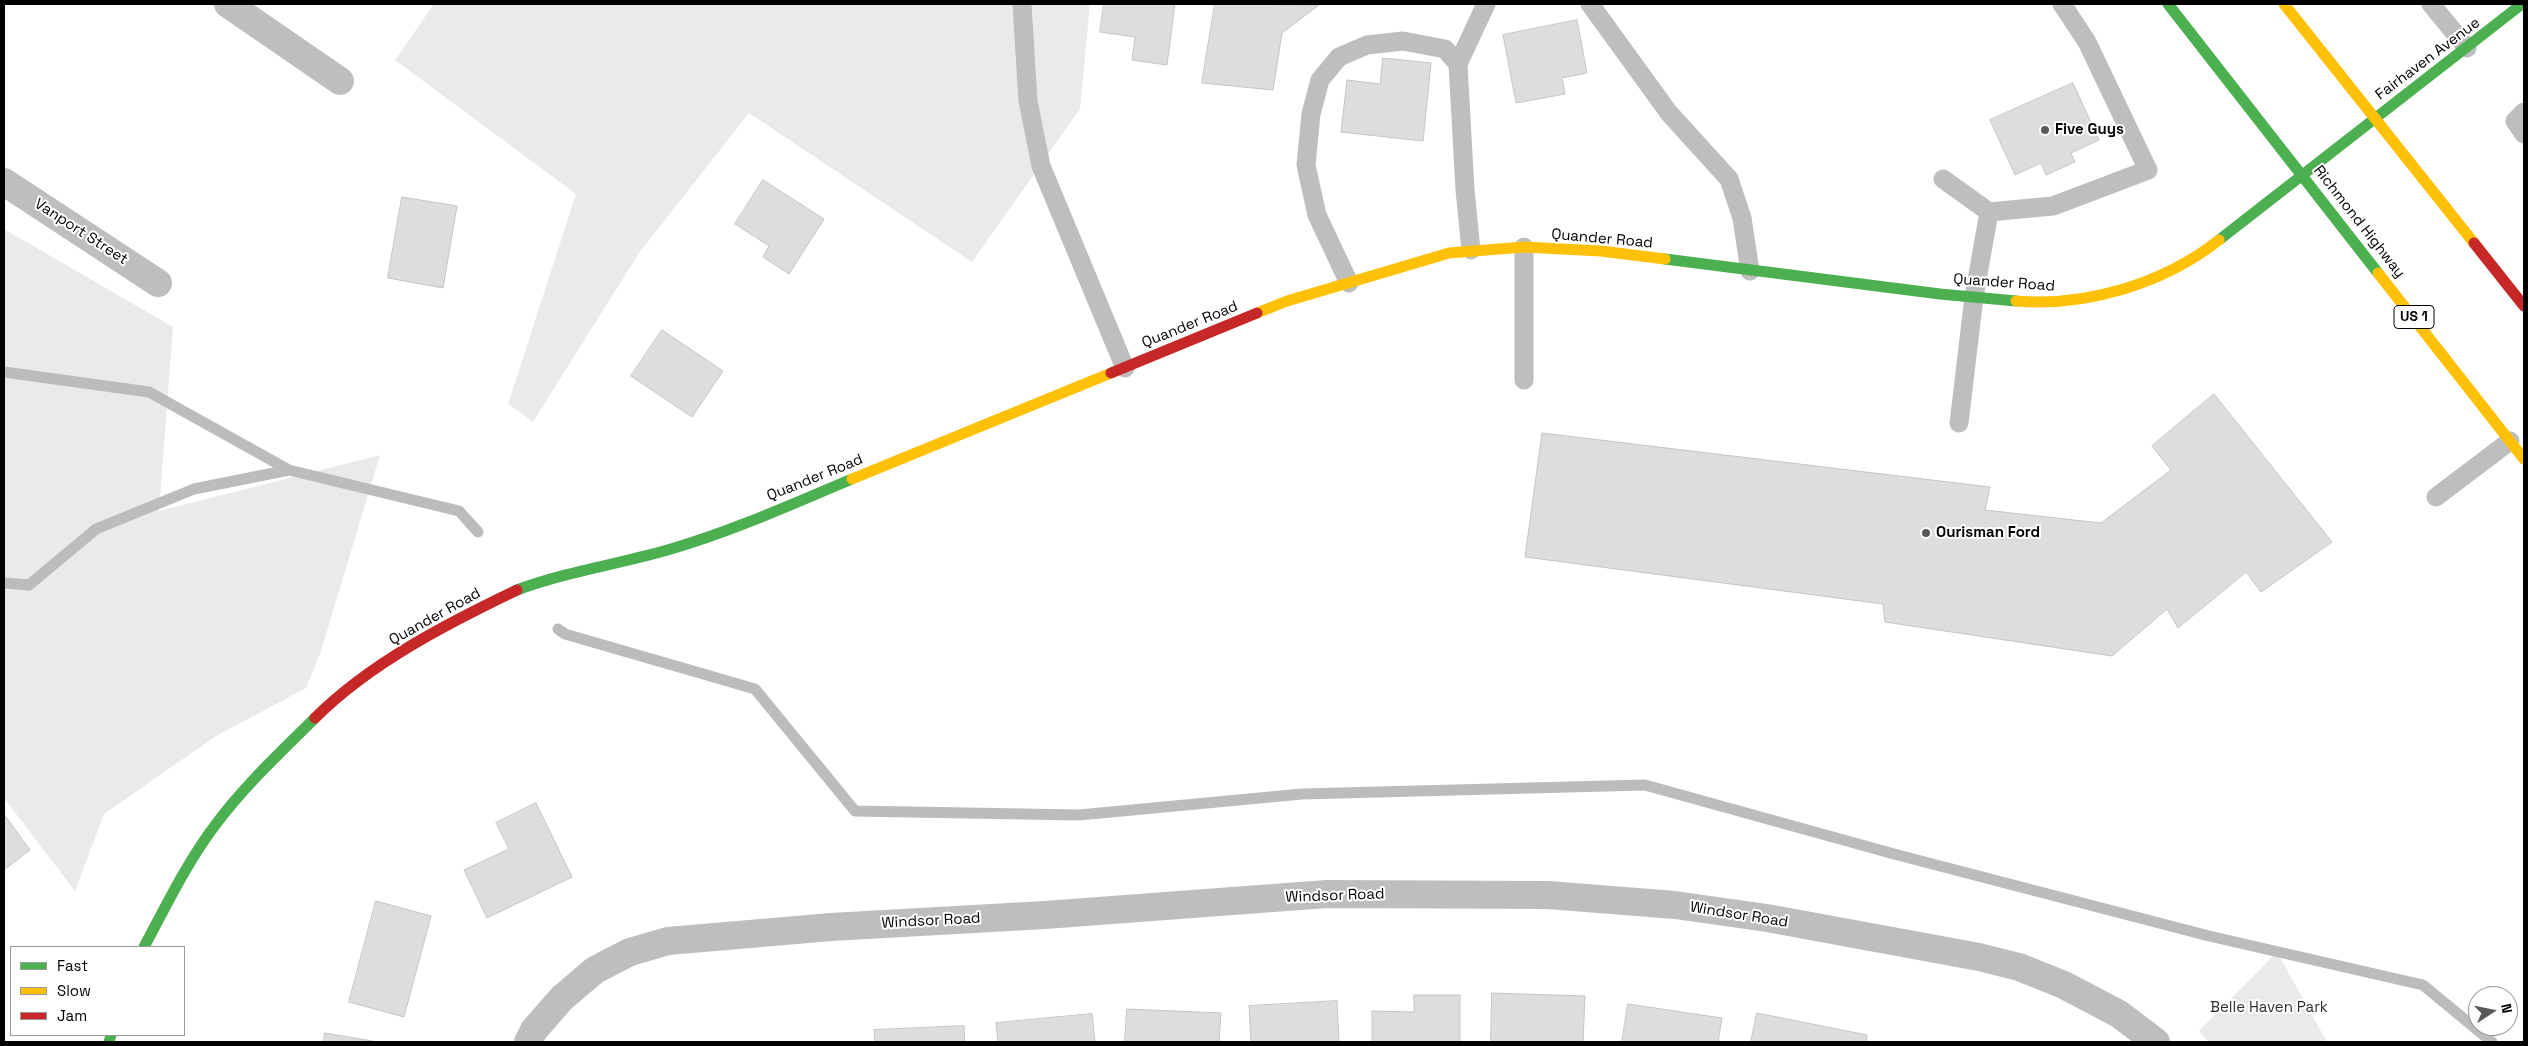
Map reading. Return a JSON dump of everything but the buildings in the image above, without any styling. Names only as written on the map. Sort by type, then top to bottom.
[{"type":"main road","name":"Richmond Highway","points":[[2168,4],[2304,174],[2524,460]]},
{"type":"main road","points":[[2284,4],[2437,199],[2524,306]]},
{"type":"main road","name":"Fairhaven Avenue","points":[[2375,118],[2522,4]]},
{"type":"main road","name":"Quander Road","points":[[145,946],[189,864],[215,825],[244,789],[322,711],[389,660],[476,610],[518,590],[557,576],[672,549],[723,532],[1287,302],[1449,253],[1524,247],[1601,251],[1750,271],[2041,303],[2096,297],[2158,276],[2206,250],[2375,118]]},
{"type":"street","points":[[228,4],[340,81]]},
{"type":"street","name":"Vanport Street","points":[[4,182],[158,283]]},
{"type":"street","name":"Windsor Road","points":[[528,1042],[534,1030],[562,998],[595,970],[630,952],[668,941],[832,926],[1044,915],[1327,894],[1548,895],[1675,905],[1766,918],[1979,957],[2018,967],[2064,985],[2119,1014],[2156,1042]]},
{"type":"lane","points":[[1022,4],[1028,101],[1040,166],[1125,368]]},
{"type":"lane","points":[[1471,250],[1465,190],[1458,64],[1486,4]]},
{"type":"lane","points":[[1590,4],[1669,113],[1729,179],[1742,218],[1750,271]]},
{"type":"lane","points":[[1943,179],[1989,212],[2053,206],[2148,170],[2099,64],[2073,18],[2062,4]]},
{"type":"lane","points":[[2431,4],[2466,48]]},
{"type":"lane","points":[[1349,283],[1316,215],[1306,165],[1311,114],[1320,80],[1339,57],[1367,45],[1403,41],[1445,49],[1458,64]]},
{"type":"lane","points":[[2524,112],[2515,121],[2524,134]]},
{"type":"lane","points":[[1959,423],[1974,297],[1989,212]]},
{"type":"lane","points":[[1524,247],[1524,380]]},
{"type":"lane","points":[[2436,496],[2510,441]]},
{"type":"green space","points":[[434,4],[1090,4],[1080,109],[972,262],[749,113],[639,253],[533,422],[508,404],[576,194],[395,60]]},
{"type":"green space","points":[[4,229],[173,327],[159,511],[380,455],[321,651],[306,688],[216,736],[104,814],[75,891],[4,798]]},
{"type":"green space","name":"Belle Haven Park","points":[[2277,952],[2327,1042],[2208,1042],[2199,1031]]},
{"type":"waterway","points":[[4,372],[149,392],[289,470]]},
{"type":"waterway","points":[[4,583],[29,585],[96,529],[194,489],[289,470],[459,511],[478,532]]},
{"type":"waterway","points":[[558,629],[565,634],[755,689],[855,811],[1079,815],[1302,794],[1645,785],[1894,854],[2209,936],[2423,985],[2492,1042]]},
{"type":"traffic: fast","points":[[2168,4],[2378,273]]},
{"type":"traffic: fast","points":[[2219,240],[2522,4]]},
{"type":"traffic: fast","points":[[1665,259],[1940,294],[2016,301]]},
{"type":"traffic: fast","points":[[517,590],[536,583],[694,542],[762,517],[852,479]]},
{"type":"traffic: fast","points":[[145,946],[186,869],[216,824],[251,782],[315,718]]},
{"type":"traffic: fast","points":[[109,1042],[111,1036]]},
{"type":"traffic: slow","points":[[2284,4],[2474,243]]},
{"type":"traffic: slow","points":[[2016,301],[2043,302],[2069,300],[2123,289],[2174,269],[2197,256],[2219,240]]},
{"type":"traffic: slow","points":[[1257,313],[1287,301],[1449,253],[1524,247],[1601,251],[1665,259]]},
{"type":"traffic: slow","points":[[2378,273],[2524,459]]},
{"type":"traffic: slow","points":[[852,479],[1111,373]]},
{"type":"traffic: jam","points":[[2474,243],[2524,306]]},
{"type":"traffic: jam","points":[[1111,373],[1257,313]]},
{"type":"traffic: jam","points":[[315,718],[360,679],[385,662],[437,630],[517,590]]},
{"type":"place","name":"Five Guys","points":[[2045,130]]},
{"type":"place","name":"Ourisman Ford","points":[[1926,533]]}]
